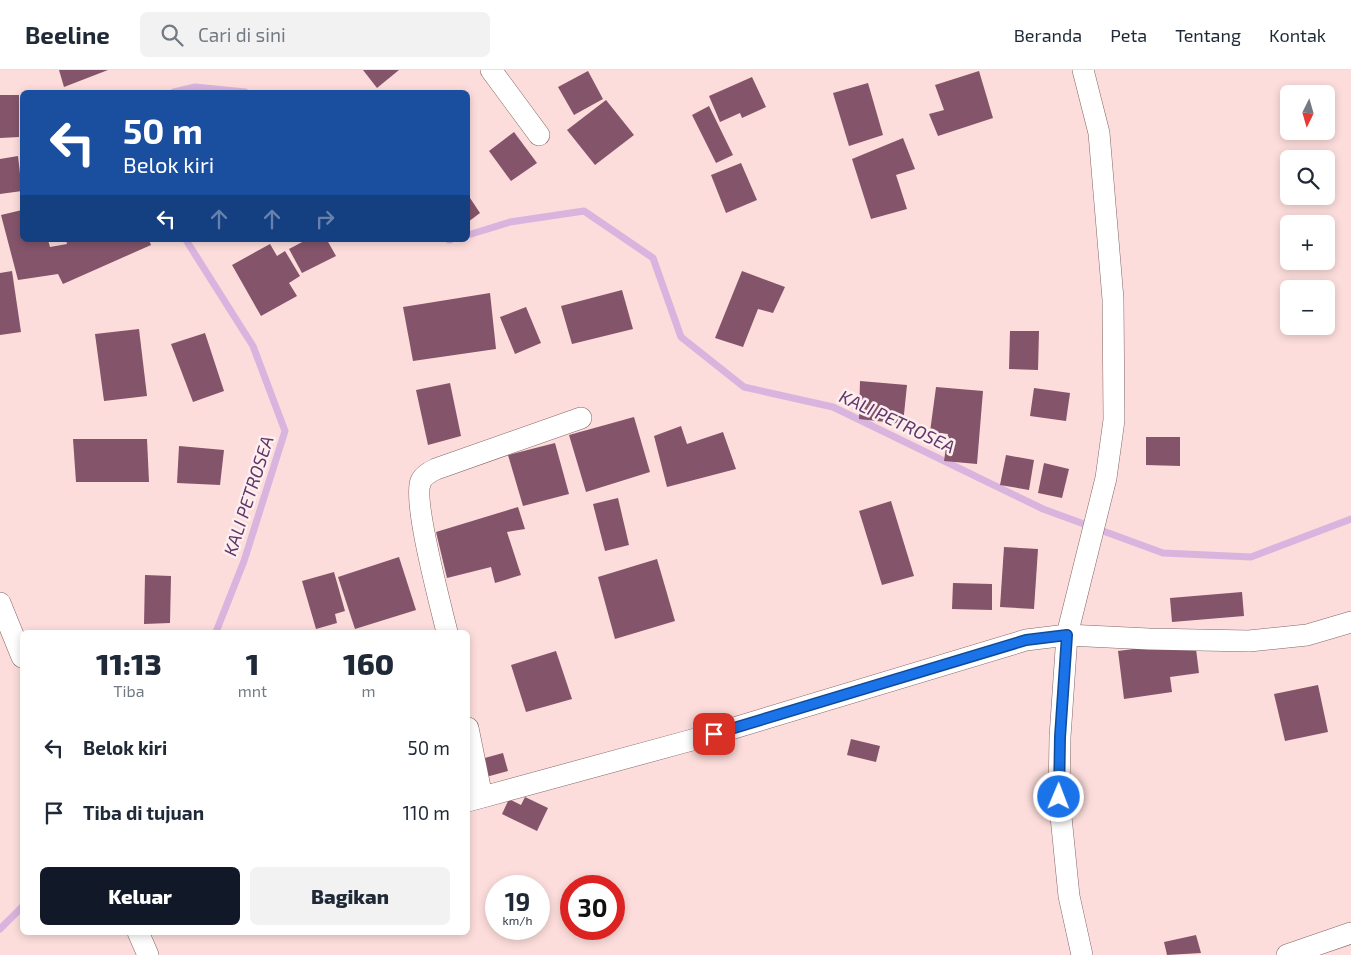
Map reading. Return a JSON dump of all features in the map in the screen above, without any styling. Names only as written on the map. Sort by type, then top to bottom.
[{"type":"street","points":[[491,70],[539,135]]},
{"type":"street","points":[[1082,955],[1069,896],[1059,797],[1060,737],[1067,635],[1094,526],[1112,441],[1113,299],[1097,122],[1083,70]]},
{"type":"street","points":[[447,630],[420,505],[420,482],[427,474],[436,469],[581,418]]},
{"type":"street","points":[[0,604],[20,652]]},
{"type":"street","points":[[470,748],[475,799],[724,731],[1026,640],[1067,635],[1149,640],[1249,640],[1307,635],[1351,622]]},
{"type":"street","points":[[1287,955],[1351,933]]},
{"type":"street","points":[[139,935],[148,955]]},
{"type":"building","points":[[59,70],[108,70],[64,87]]},
{"type":"building","points":[[363,70],[399,70],[377,88]]},
{"type":"building","points":[[588,71],[603,99],[574,115],[558,87]]},
{"type":"building","points":[[979,71],[993,118],[938,136],[929,114],[944,110],[935,85]]},
{"type":"building","points":[[752,77],[766,107],[742,118],[740,113],[720,122],[709,96]]},
{"type":"building","points":[[868,83],[883,135],[849,146],[833,93]]},
{"type":"building","points":[[0,95],[19,95],[19,137],[0,138]]},
{"type":"building","points":[[606,100],[634,135],[595,165],[567,130]]},
{"type":"building","points":[[709,106],[733,155],[716,163],[692,115]]},
{"type":"building","points":[[514,132],[537,163],[511,181],[489,151]]},
{"type":"building","points":[[903,138],[915,169],[896,175],[907,209],[871,219],[852,159]]},
{"type":"building","points":[[18,156],[20,191],[0,194],[0,159]]},
{"type":"building","points":[[741,163],[757,200],[726,213],[711,175]]},
{"type":"building","points":[[470,198],[480,213],[470,220]]},
{"type":"building","points":[[20,210],[20,242],[49,242],[50,247],[67,244],[66,242],[150,242],[151,245],[63,284],[58,274],[18,280],[1,215]]},
{"type":"building","points":[[302,242],[328,242],[336,256],[302,273],[289,249]]},
{"type":"building","points":[[270,244],[277,256],[285,251],[300,276],[289,283],[297,296],[261,316],[232,265]]},
{"type":"building","points":[[12,271],[21,332],[0,335],[0,273]]},
{"type":"building","points":[[742,271],[785,287],[773,313],[758,309],[743,347],[715,338]]},
{"type":"building","points":[[622,290],[633,329],[572,344],[561,306]]},
{"type":"building","points":[[490,293],[496,349],[413,361],[403,307]]},
{"type":"building","points":[[526,307],[541,343],[515,354],[500,317]]},
{"type":"building","points":[[139,329],[147,396],[104,401],[95,334]]},
{"type":"building","points":[[1010,331],[1039,331],[1038,370],[1009,369]]},
{"type":"building","points":[[205,333],[224,391],[193,402],[171,344]]},
{"type":"building","points":[[860,381],[907,385],[903,424],[859,419]]},
{"type":"building","points":[[450,383],[461,436],[428,445],[416,390]]},
{"type":"building","points":[[936,387],[983,391],[977,464],[944,461],[948,434],[930,432]]},
{"type":"building","points":[[1034,388],[1070,393],[1066,421],[1030,416]]},
{"type":"building","points":[[634,417],[650,472],[586,492],[569,435]]},
{"type":"building","points":[[681,426],[687,444],[723,432],[736,469],[667,487],[654,436]]},
{"type":"building","points":[[1146,437],[1180,437],[1180,466],[1146,465]]},
{"type":"building","points":[[73,439],[147,439],[149,482],[76,482]]},
{"type":"building","points":[[555,443],[569,494],[523,506],[508,455]]},
{"type":"building","points":[[179,446],[224,450],[220,485],[177,483]]},
{"type":"building","points":[[1006,455],[1034,460],[1029,490],[1000,485]]},
{"type":"building","points":[[1044,463],[1069,469],[1062,498],[1038,493]]},
{"type":"building","points":[[618,498],[629,545],[605,551],[593,504]]},
{"type":"building","points":[[891,501],[914,576],[882,585],[859,511]]},
{"type":"building","points":[[518,507],[525,529],[507,532],[521,575],[495,583],[491,567],[447,578],[436,532]]},
{"type":"building","points":[[1004,547],[1038,549],[1034,609],[1000,607]]},
{"type":"building","points":[[399,557],[416,610],[355,629],[338,577]]},
{"type":"building","points":[[657,559],[675,621],[615,639],[598,577]]},
{"type":"building","points":[[334,572],[345,611],[335,614],[337,623],[316,629],[302,581]]},
{"type":"building","points":[[145,575],[171,576],[170,623],[144,624]]},
{"type":"building","points":[[953,583],[992,584],[992,610],[952,609]]},
{"type":"building","points":[[1242,592],[1244,616],[1172,622],[1170,598]]},
{"type":"building","points":[[1195,641],[1199,673],[1170,677],[1172,692],[1124,699],[1118,651]]},
{"type":"building","points":[[556,651],[572,699],[526,712],[511,665]]},
{"type":"building","points":[[1318,685],[1328,732],[1285,741],[1274,694]]},
{"type":"building","points":[[851,739],[880,746],[876,762],[847,755]]},
{"type":"building","points":[[503,753],[508,771],[486,777],[481,759]]},
{"type":"building","points":[[525,797],[548,808],[537,831],[502,814],[509,799],[521,805]]},
{"type":"building","points":[[1196,935],[1201,953],[1167,955],[1164,942]]},
{"type":"waterway","name":"KALI PETROSEA","points":[[182,90],[195,87],[225,90]]},
{"type":"waterway","name":"KALI PETROSEA","points":[[470,234],[510,222],[584,211],[653,258],[681,337],[744,387],[833,407],[1043,509],[1163,553],[1251,557],[1351,519]]},
{"type":"waterway","name":"KALI PETROSEA","points":[[187,242],[253,346],[285,431],[244,561],[217,630]]},
{"type":"waterway","name":"KALI PETROSEA","points":[[0,929],[20,909]]},
{"type":"route","points":[[714,734],[1026,640],[1067,635],[1060,737],[1059,797]]}]
